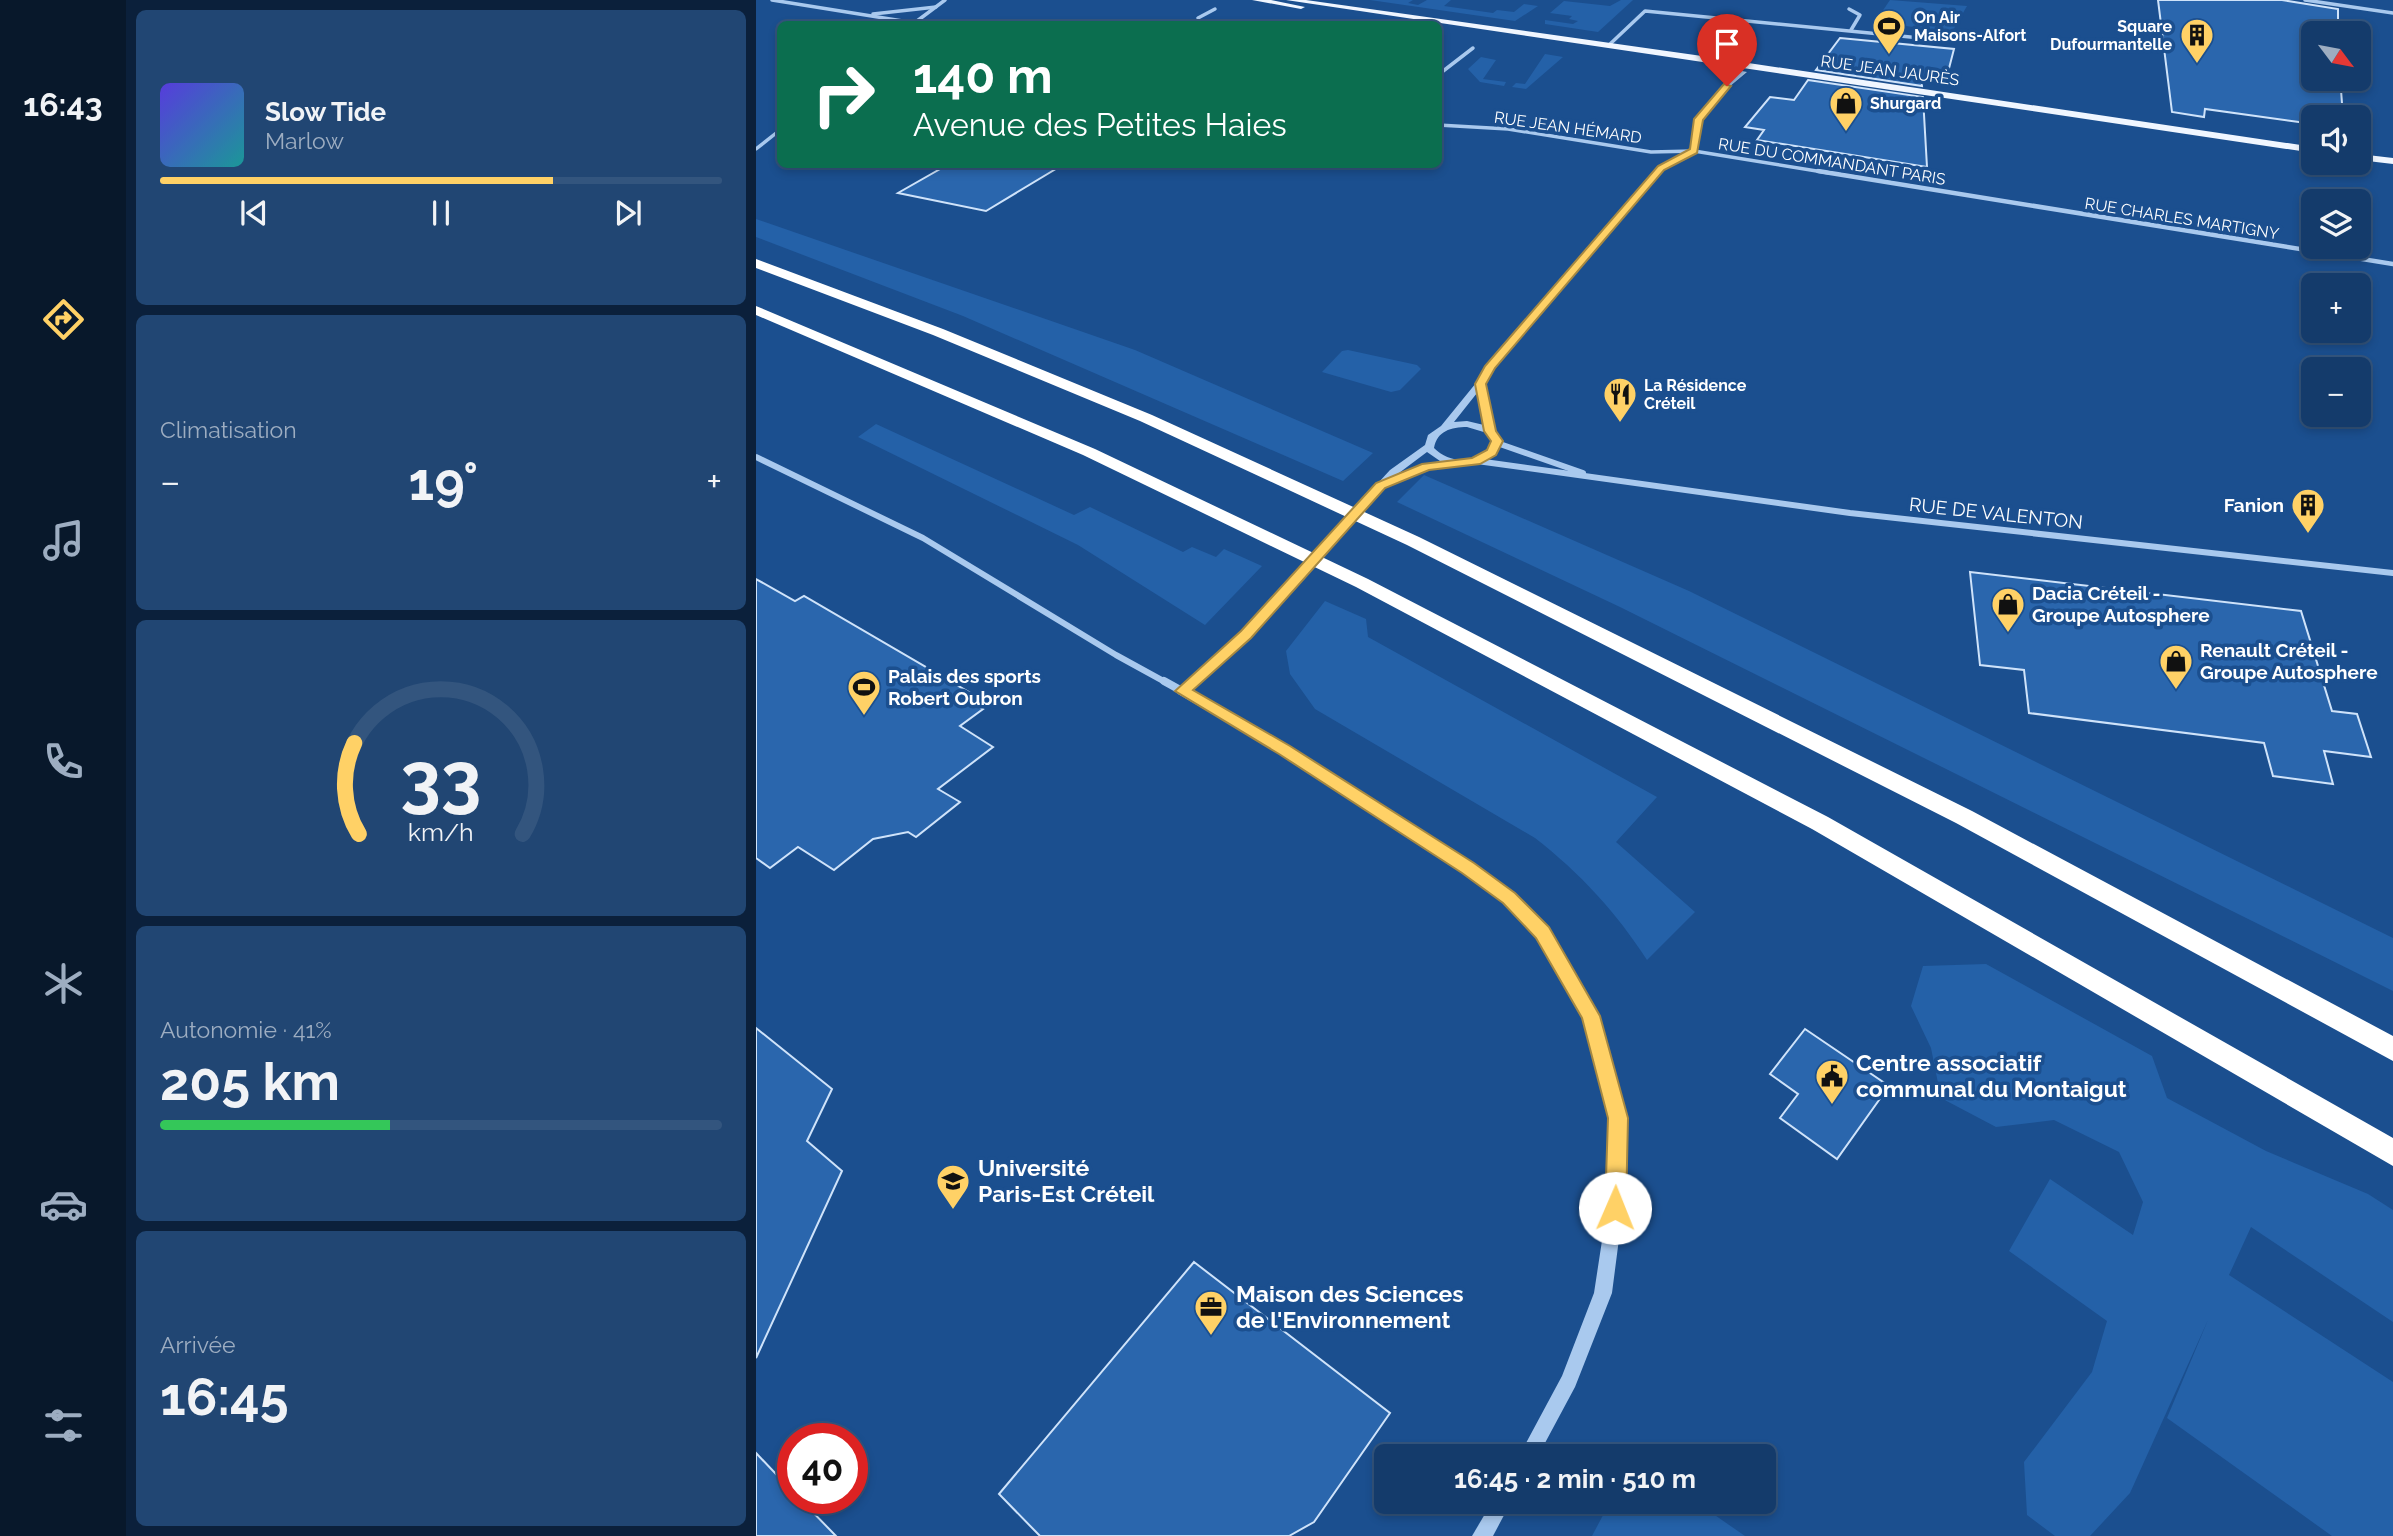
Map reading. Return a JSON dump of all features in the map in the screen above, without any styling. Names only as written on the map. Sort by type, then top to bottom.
[{"type":"highway","points":[[756,263],[926,328],[1122,408],[1413,541],[1964,817],[2393,1049]]},
{"type":"highway","points":[[756,310],[1089,452],[1362,583],[1820,823],[2393,1153]]},
{"type":"main road","points":[[1255,0],[1399,21]]},
{"type":"main road","name":"RUE JEAN JAURÈS","points":[[1290,0],[1439,21]]},
{"type":"main road","name":"RUE JEAN JAURÈS","points":[[1442,21],[1695,57],[1747,68],[2003,109],[2080,116],[2301,148]]},
{"type":"main road","points":[[1442,28],[1747,68]]},
{"type":"main road","points":[[2371,158],[2393,161]]},
{"type":"street","points":[[772,0],[897,21]]},
{"type":"street","points":[[918,21],[945,0]]},
{"type":"street","points":[[2305,0],[2393,13]]},
{"type":"street","points":[[862,15],[936,7]]},
{"type":"street","points":[[1198,18],[1215,9]]},
{"type":"street","points":[[1849,9],[1860,15],[1851,30]]},
{"type":"street","points":[[1609,45],[1644,11],[1951,41]]},
{"type":"street","points":[[1442,72],[1473,48]]},
{"type":"street","points":[[1451,462],[1433,454],[1429,446],[1431,437],[1444,428],[1480,384],[1490,366],[1661,168],[1694,151],[1699,119],[1727,86],[1747,68]]},
{"type":"street","name":"RUE JEAN HÉMARD","points":[[1442,125],[1508,129],[1651,152],[1694,151]]},
{"type":"street","points":[[756,149],[777,132]]},
{"type":"street","name":"RUE DU COMMANDANT PARIS","points":[[1694,151],[1967,195]]},
{"type":"street","name":"RUE CHARLES MARTIGNY","points":[[1967,195],[2393,264]]},
{"type":"street","points":[[1381,485],[1426,467],[1475,461],[1490,454],[1497,443],[1490,431],[1480,384]]},
{"type":"street","points":[[1444,428],[1467,424],[1490,431]]},
{"type":"street","name":"RUE DE VALENTON","points":[[1497,443],[1597,478]]},
{"type":"street","points":[[1182,691],[1246,634],[1393,472],[1429,446]]},
{"type":"street","points":[[756,457],[923,538],[1116,655],[1284,750],[1468,868],[1509,898],[1542,932],[1591,1016],[1618,1118],[1615,1208],[1603,1293],[1569,1381],[1535,1444]]},
{"type":"street","name":"RUE DE VALENTON","points":[[1475,461],[1957,526],[2393,573]]},
{"type":"street","points":[[1482,1536],[1495,1514]]},
{"type":"shaded area","points":[[1370,0],[1413,0],[1408,3],[1418,5],[1427,0],[1451,0],[1444,6],[1493,13],[1497,10],[1514,12],[1524,4],[1538,6],[1515,21]]},
{"type":"shaded area","points":[[1621,0],[1633,0],[1598,32],[1545,24],[1545,20],[1573,24],[1578,21],[1569,19],[1572,16],[1550,13],[1564,1],[1610,6]]},
{"type":"shaded area","points":[[1890,0],[1967,6],[1952,32],[1875,22]]},
{"type":"shaded area","points":[[1545,54],[1563,57],[1526,89],[1512,87],[1516,83],[1525,84]]},
{"type":"shaded area","points":[[1481,57],[1496,60],[1483,79],[1506,82],[1504,86],[1480,82],[1468,69]]},
{"type":"shaded area","points":[[756,219],[1135,350],[1373,453],[1343,481],[963,316],[756,237]]},
{"type":"shaded area","points":[[1342,351],[1417,365],[1421,369],[1400,390],[1391,392],[1322,372]]},
{"type":"shaded area","points":[[876,424],[1074,515],[1090,507],[1183,552],[1192,547],[1216,557],[1224,549],[1262,566],[1205,625],[1078,545],[858,437]]},
{"type":"shaded area","points":[[1424,475],[1689,591],[2393,938],[2393,991],[1620,607],[1397,502]]},
{"type":"shaded area","points":[[1325,601],[1366,619],[1368,637],[1657,797],[1616,842],[1695,912],[1647,960],[1596,894],[1535,838],[1315,709],[1290,674],[1286,651]]},
{"type":"shaded area","points":[[1986,964],[2152,1056],[2167,1098],[2266,1151],[2368,1194],[2393,1210],[2393,1322],[2251,1227],[2229,1275],[2393,1382],[2393,1536],[2332,1536],[2167,1418],[2208,1320],[2130,1493],[2090,1536],[2055,1536],[2027,1515],[2024,1462],[2092,1372],[2107,1321],[2009,1251],[2050,1179],[2133,1235],[2143,1202],[2119,1152],[2054,1120],[1996,1127],[1941,1098],[1931,1048],[1911,1006],[1923,966]]},
{"type":"shaded area","points":[[1604,1514],[1713,1514],[1745,1536],[1592,1536]]},
{"type":"building","name":"Square Dufourmantelle","points":[[2158,0],[2282,0],[2338,9],[2338,21],[2301,21],[2301,91],[2341,91],[2342,105],[2301,105],[2301,122],[2205,109],[2204,117],[2172,112]]},
{"type":"building","name":"On Air Maisons-Alfort","points":[[1840,38],[1954,49],[1946,80],[1921,77],[1922,86],[1816,70]]},
{"type":"building","name":"Shurgard","points":[[1808,80],[1923,97],[1927,167],[1757,140],[1764,130],[1745,127],[1770,97],[1794,100]]},
{"type":"building","points":[[942,168],[1057,168],[986,211],[898,193]]},
{"type":"building","name":"Renault Créteil - Groupe Autosphere","points":[[1970,572],[2301,611],[2332,711],[2357,714],[2371,757],[2324,751],[2333,784],[2273,776],[2264,743],[2029,713],[2024,670],[1980,665]]},
{"type":"building","name":"Palais des sports Robert Oubron","points":[[756,579],[795,601],[804,596],[972,694],[966,699],[983,709],[960,726],[993,747],[938,789],[960,802],[916,837],[908,832],[873,839],[834,870],[798,847],[770,868],[756,858]]},
{"type":"building","points":[[756,1028],[832,1089],[807,1141],[842,1171],[756,1358]]},
{"type":"building","name":"Centre associatif communal du Montaigut","points":[[1805,1029],[1889,1086],[1837,1159],[1780,1118],[1798,1094],[1770,1074]]},
{"type":"building","name":"Maison des Sciences de l'Environnement","points":[[1194,1262],[1390,1413],[1314,1522],[1289,1536],[1040,1536],[999,1494]]},
{"type":"building","points":[[756,1453],[777,1475],[777,1514],[815,1514],[836,1536],[756,1536]]},
{"type":"place","name":"On Air Maisons-Alfort","points":[[1889,56]]},
{"type":"place","name":"Square Dufourmantelle","points":[[2197,65]]},
{"type":"place","name":"Shurgard","points":[[1846,133]]},
{"type":"place","name":"La Résidence Créteil","points":[[1620,424]]},
{"type":"place","name":"Fanion","points":[[2308,535]]},
{"type":"place","name":"Dacia Créteil - Groupe Autosphere","points":[[2008,634]]},
{"type":"place","name":"Renault Créteil - Groupe Autosphere","points":[[2176,691]]},
{"type":"place","name":"Palais des sports Robert Oubron","points":[[864,717]]},
{"type":"place","name":"Centre associatif communal du Montaigut","points":[[1832,1106]]},
{"type":"place","name":"Université Paris-Est Créteil","points":[[953,1211]]},
{"type":"place","name":"Maison des Sciences de l'Environnement","points":[[1211,1337]]},
{"type":"route","points":[[1615,1208],[1618,1118],[1591,1016],[1542,932],[1509,898],[1468,868],[1284,750],[1182,691],[1246,634],[1381,485],[1426,467],[1475,461],[1492,452],[1497,441],[1490,431],[1480,384],[1490,366],[1661,168],[1694,151],[1699,119],[1727,86]]}]
